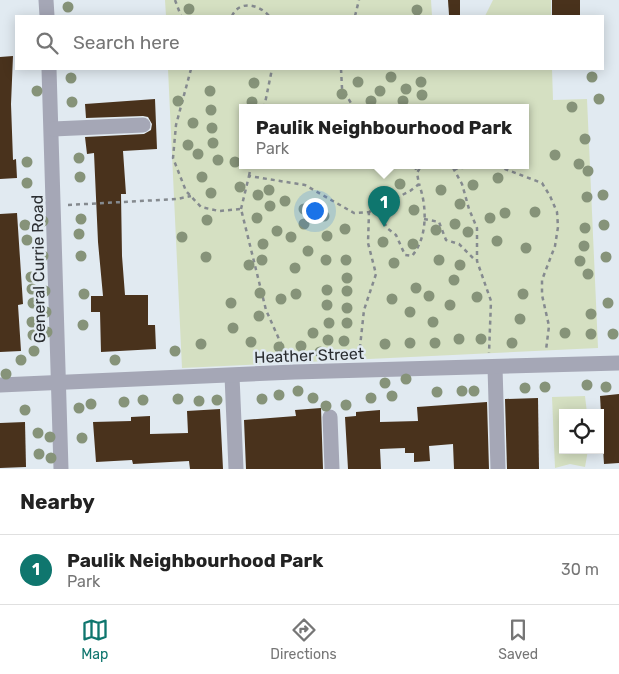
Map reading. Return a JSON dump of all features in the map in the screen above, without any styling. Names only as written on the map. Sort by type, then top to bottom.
[{"type":"street","points":[[46,0],[47,15]]},
{"type":"street","name":"General Currie Road","points":[[49,70],[57,383],[62,469]]},
{"type":"street","points":[[52,129],[143,125]]},
{"type":"street","name":"Heather Street","points":[[0,385],[294,372],[619,363]]},
{"type":"street","points":[[492,367],[498,469]]},
{"type":"street","points":[[232,376],[236,469]]},
{"type":"street","points":[[330,417],[332,469]]},
{"type":"path","points":[[175,0],[181,15]]},
{"type":"path","points":[[355,15],[359,0]]},
{"type":"path","points":[[232,15],[235,9],[248,4],[259,8],[268,15]]},
{"type":"path","points":[[191,70],[176,125],[173,158],[186,191],[201,208],[218,211],[241,209]]},
{"type":"path","points":[[265,104],[272,70]]},
{"type":"path","points":[[341,70],[342,88],[352,104]]},
{"type":"path","points":[[250,169],[241,209],[266,310],[294,372]]},
{"type":"path","points":[[377,208],[387,228],[396,236],[402,250],[409,257],[418,248],[423,236],[422,194],[415,169]]},
{"type":"path","points":[[417,173],[420,169]]},
{"type":"path","points":[[454,169],[462,184],[477,228],[477,261],[491,301],[492,367]]},
{"type":"path","points":[[505,169],[542,183],[557,212],[558,227],[555,246],[542,280],[542,295],[549,326],[545,366]]},
{"type":"path","points":[[249,176],[305,185],[354,213],[369,212],[410,191],[419,184]]},
{"type":"path","points":[[54,206],[177,200],[190,196]]},
{"type":"path","points":[[360,370],[358,347],[362,340],[362,322],[376,274],[368,243],[369,212]]},
{"type":"path","points":[[424,219],[439,222],[446,240],[459,244],[477,261]]},
{"type":"green space","points":[[165,0],[431,0],[432,15],[166,15]]},
{"type":"green space","points":[[493,0],[551,0],[551,15],[486,15]]},
{"type":"green space","points":[[168,70],[552,70],[553,100],[587,99],[598,348],[182,368]]},
{"type":"green space","points":[[585,396],[587,409],[559,409],[559,454],[587,454],[585,467],[570,464],[555,468],[552,397]]},
{"type":"building","points":[[448,0],[460,0],[460,15],[449,15]]},
{"type":"building","points":[[552,0],[580,0],[580,15],[552,15]]},
{"type":"building","points":[[13,56],[11,104],[13,160],[16,159],[17,178],[0,179],[0,57]]},
{"type":"building","points":[[155,99],[157,149],[123,151],[126,194],[121,194],[125,295],[148,295],[148,325],[155,325],[156,349],[101,352],[100,312],[91,312],[91,296],[103,296],[98,242],[94,153],[87,154],[85,137],[144,134],[151,130],[152,124],[148,117],[143,116],[86,118],[85,104]]},
{"type":"building","points":[[17,213],[23,304],[18,305],[21,351],[0,352],[0,214]]},
{"type":"building","points":[[619,394],[619,463],[604,464],[604,409],[601,409],[600,396]]},
{"type":"building","points":[[538,398],[539,469],[507,469],[505,399]]},
{"type":"building","points":[[487,402],[489,469],[454,469],[453,444],[429,446],[430,461],[414,462],[414,453],[405,453],[405,448],[380,449],[381,469],[348,469],[345,417],[356,416],[356,412],[380,410],[380,422],[418,421],[417,407]]},
{"type":"building","points":[[321,408],[323,469],[246,469],[244,420],[296,416],[295,410]]},
{"type":"building","points":[[220,409],[223,469],[190,469],[189,461],[133,464],[132,460],[96,462],[93,422],[131,421],[131,417],[150,416],[150,434],[188,433],[187,411]]},
{"type":"building","points":[[25,422],[26,467],[0,468],[0,423]]},
{"type":"place","name":"Paulik Neighbourhood Park","points":[[384,227]]}]
